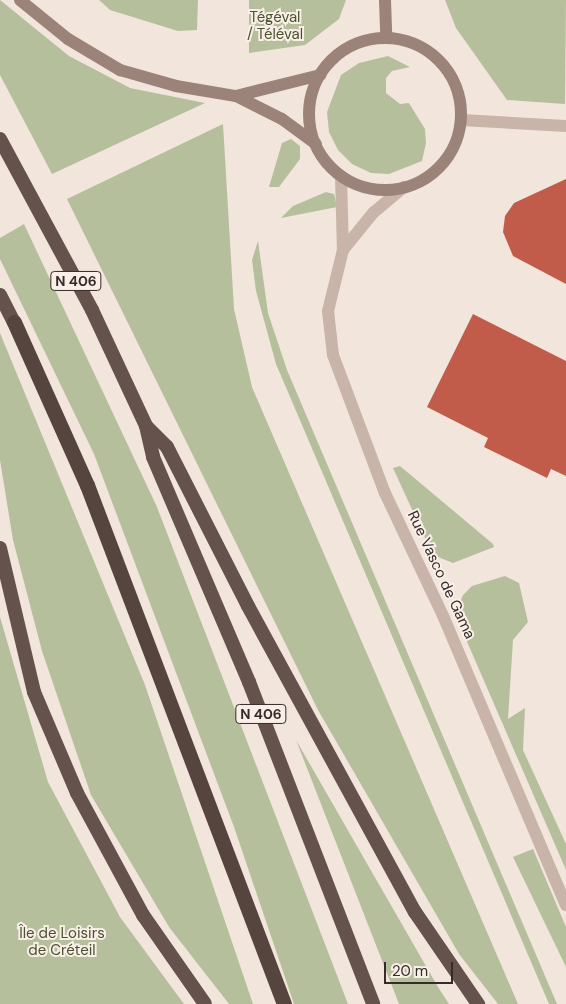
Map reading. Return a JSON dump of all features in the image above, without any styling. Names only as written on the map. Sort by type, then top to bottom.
[{"type":"highway","name":"N 406","points":[[0,139],[92,310],[146,426],[153,457],[249,682],[373,1004]]},
{"type":"highway","points":[[0,295],[14,322],[91,494],[284,1004]]},
{"type":"highway","points":[[146,426],[167,448],[248,606],[415,912],[478,1004]]},
{"type":"highway","points":[[0,548],[34,692],[76,793],[143,915],[206,1004]]},
{"type":"main road","points":[[20,0],[68,39],[120,70],[176,86],[236,96],[282,118],[316,144],[342,176],[377,189],[404,187],[420,181],[445,160],[462,120],[458,92],[440,61],[415,45],[386,38],[348,48],[320,75],[309,109],[316,144]]},
{"type":"main road","points":[[385,0],[386,38]]},
{"type":"main road","points":[[236,96],[320,75]]},
{"type":"street","points":[[462,120],[566,126]]},
{"type":"street","name":"Rue Vasco de Gama","points":[[342,176],[343,250],[328,311],[332,354],[385,492],[431,588],[566,905]]},
{"type":"street","name":"Rue Vasco de Gama","points":[[343,250],[372,214],[404,187]]},
{"type":"green space","points":[[0,0],[69,56],[130,88],[205,103],[52,174],[0,75]]},
{"type":"green space","points":[[99,0],[198,0],[197,30],[178,31],[110,10]]},
{"type":"green space","name":"Tégéval / Téléval","points":[[249,0],[346,0],[339,19],[305,45],[249,53]]},
{"type":"green space","points":[[445,0],[566,0],[565,104],[507,100],[456,28]]},
{"type":"green space","points":[[388,56],[410,67],[392,71],[386,78],[386,93],[400,104],[409,103],[425,129],[426,143],[422,161],[389,174],[371,173],[352,164],[338,150],[329,132],[327,112],[341,75],[359,63]]},
{"type":"green space","points":[[223,124],[234,309],[252,387],[518,1004],[498,1004],[459,954],[318,710],[67,199]]},
{"type":"green space","points":[[291,139],[300,146],[300,159],[279,187],[269,187],[282,143]]},
{"type":"green space","points":[[326,192],[334,194],[337,207],[281,218],[293,206]]},
{"type":"green space","points":[[24,224],[157,507],[348,1004],[294,1004],[234,827],[94,454],[0,259],[0,238]]},
{"type":"green space","points":[[258,241],[268,313],[287,370],[557,1004],[549,1004],[276,364],[256,291],[252,260]]},
{"type":"green space","points":[[0,333],[145,685],[253,1004],[229,1004],[169,927],[91,795],[42,651],[13,540],[0,460]]},
{"type":"green space","points":[[400,466],[493,544],[494,547],[453,563],[433,555],[393,468]]},
{"type":"green space","points":[[505,576],[519,583],[528,622],[513,640],[508,719],[525,708],[523,750],[566,844],[566,870],[455,614],[463,595],[472,586]]},
{"type":"green space","name":"Île de Loisirs de Créteil","points":[[0,617],[48,782],[120,917],[184,1004],[0,1004]]},
{"type":"green space","points":[[296,740],[438,987],[449,1004],[399,1004]]},
{"type":"green space","points":[[533,849],[566,927],[566,967],[513,857]]},
{"type":"building","points":[[566,179],[566,284],[513,256],[503,232],[505,216],[514,203]]},
{"type":"building","points":[[473,314],[566,361],[566,476],[551,469],[547,478],[484,447],[488,438],[427,407]]}]
